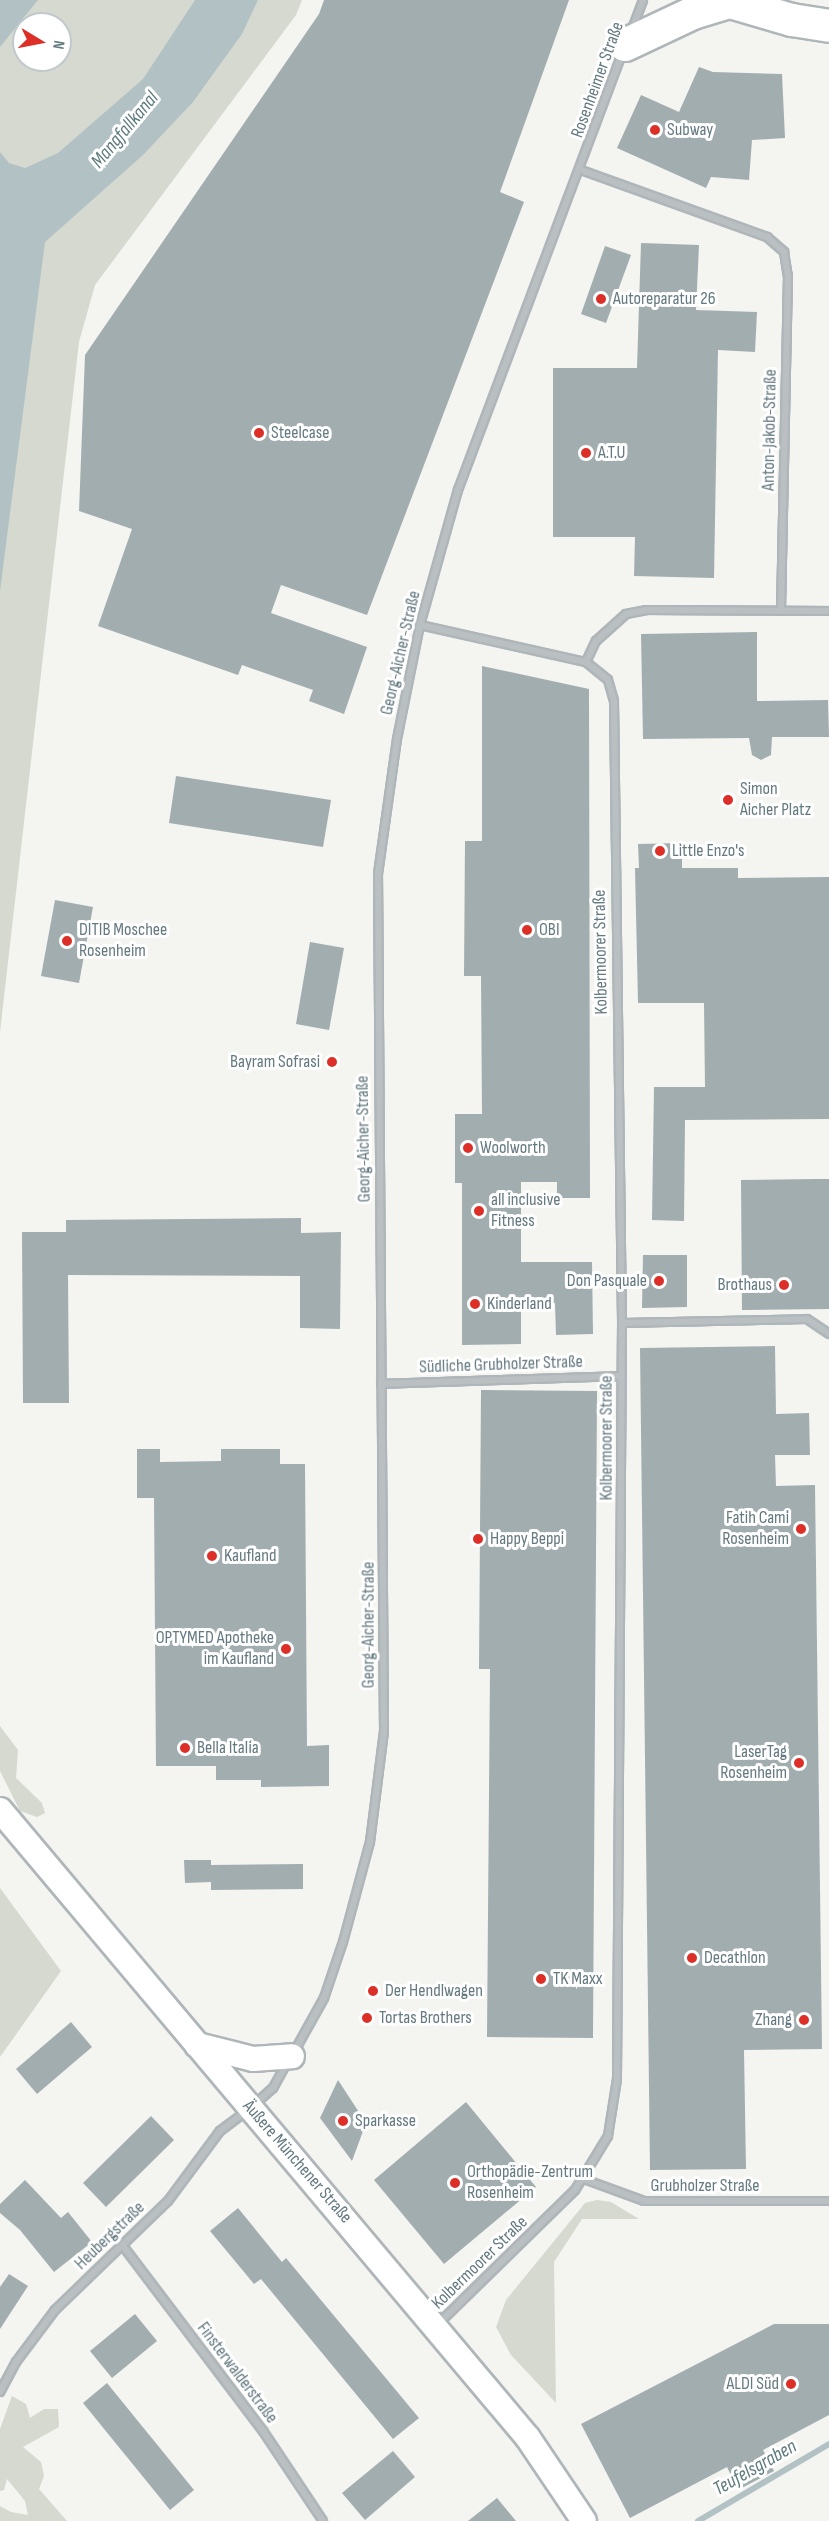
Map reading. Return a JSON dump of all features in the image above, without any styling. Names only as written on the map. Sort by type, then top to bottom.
[{"type":"highway","points":[[625,45],[693,13],[726,1],[792,20],[829,26]]},
{"type":"main road","name":"Äußere Münchener Straße","points":[[0,1810],[250,2109],[436,2326],[540,2453],[584,2521]]},
{"type":"main road","points":[[197,2045],[253,2059],[292,2056]]},
{"type":"street","name":"Rosenheimer Straße","points":[[581,170],[625,45],[644,0]]},
{"type":"street","name":"Anton-Jakob-Straße","points":[[581,170],[767,237],[784,252],[788,276],[782,610]]},
{"type":"street","name":"Georg-Aicher-Straße","points":[[250,2109],[273,2088],[324,1998],[370,1842],[384,1731],[386,1668],[381,1384],[378,874],[397,739],[420,625],[458,490],[581,170]]},
{"type":"street","points":[[586,662],[602,633],[626,614],[647,610],[829,611]]},
{"type":"street","name":"Kolbermoorer Straße","points":[[420,625],[586,662],[608,680],[614,700],[622,1323],[617,2079],[608,2136],[584,2179],[436,2326]]},
{"type":"street","points":[[622,1323],[807,1319],[829,1334]]},
{"type":"street","name":"Südliche Grubholzer Straße","points":[[381,1384],[621,1376]]},
{"type":"street","name":"Heubergstraße","points":[[0,2392],[16,2362],[55,2310],[168,2201],[220,2131],[250,2109]]},
{"type":"street","name":"Grubholzer Straße","points":[[584,2179],[644,2201],[829,2201]]},
{"type":"street","name":"Finsterwalderstraße","points":[[123,2246],[263,2431],[324,2521]]},
{"type":"shaded area","points":[[0,0],[302,0],[296,15],[95,285],[79,342],[0,1032]]},
{"type":"shaded area","points":[[0,1726],[18,1750],[16,1778],[42,1803],[45,1813],[37,1817],[20,1811],[0,1771]]},
{"type":"shaded area","points":[[0,1888],[61,1971],[0,2057]]},
{"type":"shaded area","points":[[597,2200],[611,2202],[639,2219],[582,2219],[554,2262],[556,2403],[511,2355],[496,2327],[506,2300],[585,2203]]},
{"type":"shaded area","points":[[12,2396],[26,2404],[30,2418],[44,2409],[58,2409],[59,2427],[23,2447],[41,2462],[44,2476],[39,2489],[67,2521],[0,2521],[0,2506],[11,2512],[28,2515],[25,2501],[7,2479],[4,2490],[0,2491],[0,2429]]},
{"type":"water","points":[[0,0],[38,0],[28,12],[12,12],[12,32],[0,47]]},
{"type":"water","name":"Mangfallkanal","points":[[195,0],[258,0],[242,34],[193,102],[143,155],[45,242],[0,591],[0,152],[9,163],[25,168],[58,153],[143,79]]},
{"type":"building","name":"Steelcase","points":[[324,0],[569,0],[500,192],[524,202],[367,615],[281,585],[271,613],[367,647],[344,714],[309,701],[313,690],[242,665],[238,675],[98,626],[132,529],[79,511],[85,355],[319,14]]},
{"type":"building","points":[[699,67],[713,72],[782,74],[785,138],[752,140],[749,180],[711,177],[706,188],[617,148],[641,95],[679,112]]},
{"type":"building","points":[[641,243],[699,245],[696,310],[757,312],[755,352],[718,350],[714,578],[634,576],[635,537],[553,537],[553,368],[637,368]]},
{"type":"building","name":"Autoreparatur 26","points":[[605,246],[631,255],[606,323],[581,314]]},
{"type":"building","points":[[757,632],[757,701],[828,700],[829,737],[772,737],[771,755],[761,760],[752,755],[749,738],[643,739],[641,634]]},
{"type":"building","name":"OBI","points":[[482,666],[589,689],[590,1198],[557,1198],[557,1182],[521,1182],[521,1262],[592,1262],[593,1334],[556,1335],[555,1303],[521,1303],[521,1344],[462,1345],[462,1183],[455,1183],[455,1114],[482,1114],[481,976],[464,976],[465,841],[482,841]]},
{"type":"building","points":[[176,776],[331,800],[323,847],[169,823]]},
{"type":"building","points":[[682,843],[682,868],[738,868],[738,878],[829,877],[829,1119],[685,1120],[684,1221],[652,1220],[654,1087],[705,1087],[704,1003],[638,1003],[635,868],[639,868],[638,844]]},
{"type":"building","name":"DITIB Moschee Rosenheim","points":[[55,900],[93,907],[79,983],[41,976]]},
{"type":"building","points":[[310,942],[344,948],[329,1030],[296,1024]]},
{"type":"building","points":[[829,1179],[829,1309],[742,1310],[741,1180]]},
{"type":"building","points":[[301,1218],[301,1233],[341,1232],[340,1329],[300,1328],[300,1276],[68,1275],[69,1403],[23,1403],[22,1232],[66,1232],[66,1220]]},
{"type":"building","points":[[643,1255],[687,1255],[687,1307],[642,1308]]},
{"type":"building","points":[[775,1346],[776,1414],[809,1413],[810,1455],[775,1455],[776,1486],[815,1485],[822,2049],[744,2050],[746,2169],[650,2170],[640,1348]]},
{"type":"building","points":[[481,1390],[597,1391],[593,2038],[487,2037],[490,1669],[479,1669]]},
{"type":"building","points":[[137,1449],[160,1449],[160,1462],[221,1461],[221,1449],[280,1449],[280,1464],[305,1464],[307,1746],[329,1745],[329,1786],[261,1787],[261,1780],[216,1780],[216,1766],[156,1766],[154,1498],[137,1498]]},
{"type":"building","points":[[184,1860],[211,1860],[211,1865],[303,1864],[303,1889],[211,1890],[211,1882],[185,1883]]},
{"type":"building","points":[[71,2022],[92,2047],[37,2094],[16,2069]]},
{"type":"building","name":"Sparkasse","points":[[338,2080],[366,2123],[352,2161],[320,2118]]},
{"type":"building","name":"Orthopädie-Zentrum Rosenheim","points":[[466,2102],[536,2187],[444,2264],[374,2180]]},
{"type":"building","points":[[151,2116],[174,2140],[106,2207],[83,2183]]},
{"type":"building","points":[[25,2180],[61,2218],[68,2212],[92,2242],[54,2272],[20,2230],[0,2213],[0,2204]]},
{"type":"building","points":[[238,2208],[282,2262],[286,2258],[419,2418],[393,2439],[261,2279],[254,2284],[210,2231]]},
{"type":"building","points":[[9,2274],[28,2286],[0,2329],[0,2287]]},
{"type":"building","points":[[135,2314],[157,2341],[112,2378],[90,2351]]},
{"type":"building","points":[[774,2324],[829,2324],[829,2415],[763,2450],[774,2471],[738,2490],[727,2467],[630,2518],[581,2424]]},
{"type":"building","points":[[107,2383],[194,2490],[170,2510],[83,2403]]},
{"type":"building","points":[[393,2451],[415,2477],[365,2520],[342,2493]]},
{"type":"building","points":[[497,2498],[516,2521],[468,2521]]},
{"type":"waterway","name":"Teufelsgraben","points":[[698,2521],[829,2444]]},
{"type":"place","name":"Subway","points":[[655,130]]},
{"type":"place","name":"Autoreparatur 26","points":[[601,299]]},
{"type":"place","name":"Steelcase","points":[[259,433]]},
{"type":"place","name":"A.T.U","points":[[586,453]]},
{"type":"place","name":"Simon Aicher Platz","points":[[728,800]]},
{"type":"place","name":"Little Enzo's","points":[[660,851]]},
{"type":"place","name":"OBI","points":[[527,930]]},
{"type":"place","name":"DITIB Moschee Rosenheim","points":[[67,941]]},
{"type":"place","name":"Bayram Sofrasi","points":[[332,1062]]},
{"type":"place","name":"Woolworth","points":[[468,1148]]},
{"type":"place","name":"all inclusive Fitness","points":[[479,1211]]},
{"type":"place","name":"Don Pasquale","points":[[659,1281]]},
{"type":"place","name":"Brothaus","points":[[784,1285]]},
{"type":"place","name":"Kinderland","points":[[475,1304]]},
{"type":"place","name":"Fatih Cami Rosenheim","points":[[801,1529]]},
{"type":"place","name":"Happy Beppi","points":[[478,1539]]},
{"type":"place","name":"Kaufland","points":[[212,1556]]},
{"type":"place","name":"OPTYMED Apotheke im Kaufland","points":[[286,1649]]},
{"type":"place","name":"Bella Italia","points":[[185,1748]]},
{"type":"place","name":"LaserTag Rosenheim","points":[[799,1763]]},
{"type":"place","name":"Decathlon","points":[[692,1958]]},
{"type":"place","name":"TK Maxx","points":[[541,1979]]},
{"type":"place","name":"Der Hendlwagen","points":[[373,1991]]},
{"type":"place","name":"Tortas Brothers","points":[[367,2018]]},
{"type":"place","name":"Zhang","points":[[804,2020]]},
{"type":"place","name":"Sparkasse","points":[[343,2121]]},
{"type":"place","name":"Orthopädie-Zentrum Rosenheim","points":[[455,2183]]},
{"type":"place","name":"ALDI Süd","points":[[791,2384]]}]
